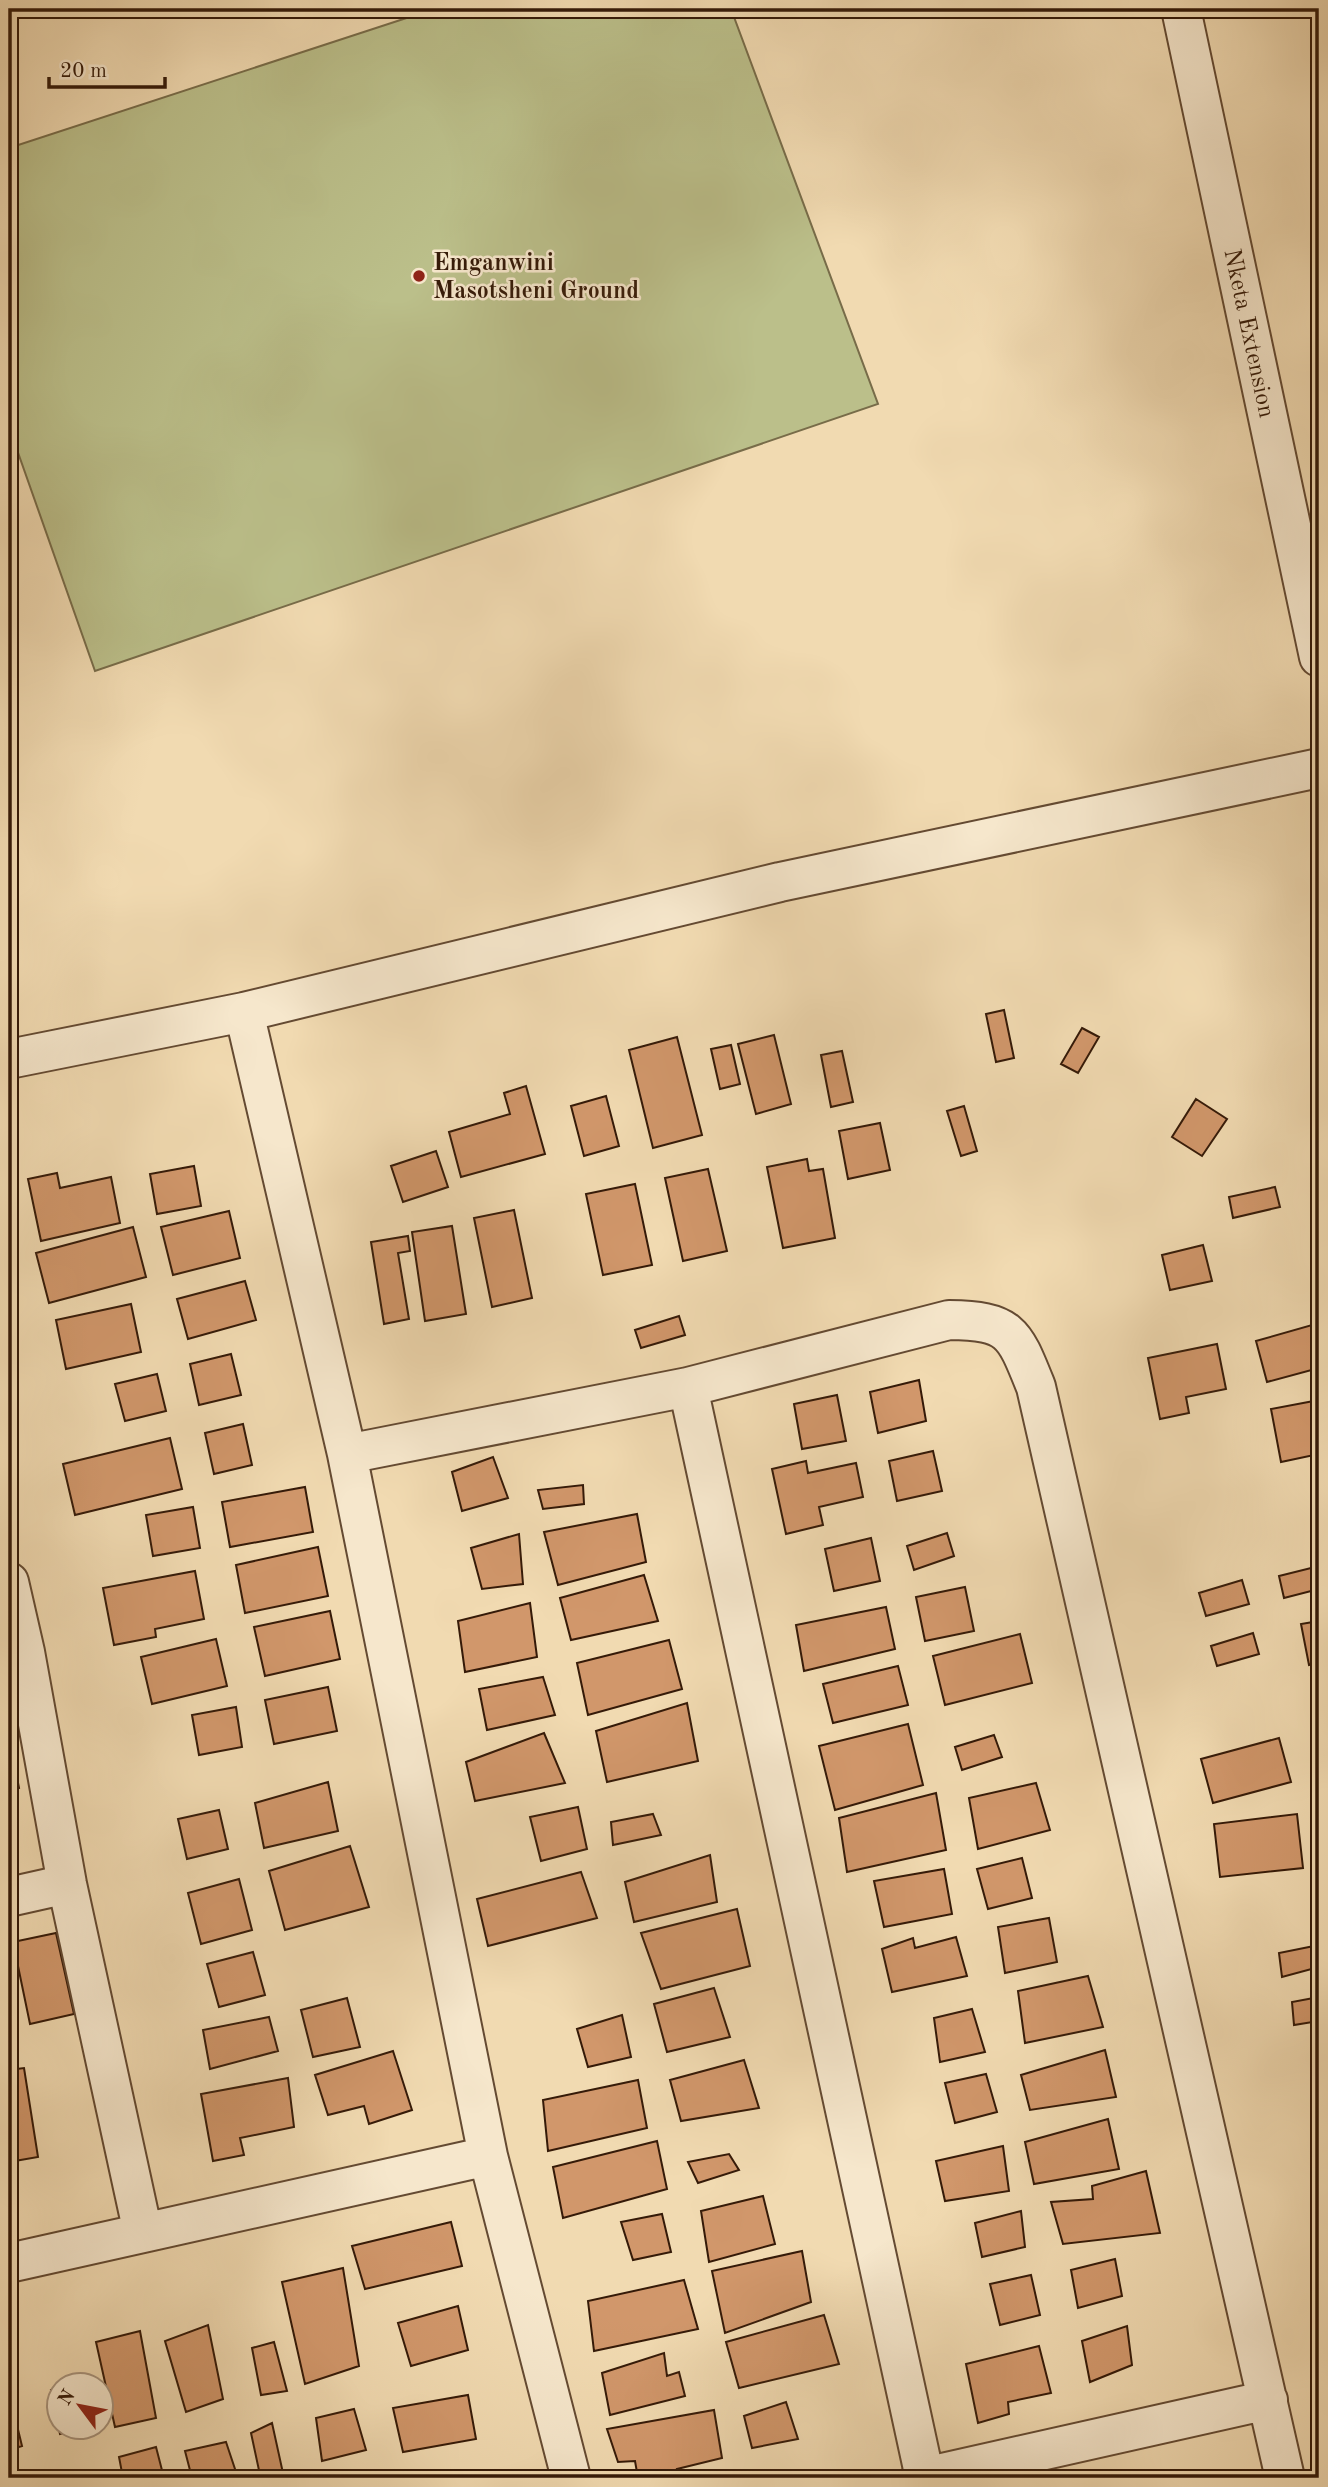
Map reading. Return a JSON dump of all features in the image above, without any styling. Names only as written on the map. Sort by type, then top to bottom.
[{"type":"street","name":"Nketa Extension","points":[[1181,9],[1319,657]]},
{"type":"street","points":[[9,1059],[244,1012],[780,882],[1319,768]]},
{"type":"street","points":[[244,1012],[346,1454],[488,2156],[571,2478]]},
{"type":"street","points":[[346,1454],[688,1387],[949,1320],[982,1321],[1002,1327],[1021,1349],[1036,1387],[1285,2478]]},
{"type":"street","points":[[688,1387],[923,2478],[1268,2400]]},
{"type":"street","points":[[9,1582],[67,1884],[143,2233]]},
{"type":"street","points":[[9,1898],[67,1884]]},
{"type":"street","points":[[9,2263],[488,2156]]},
{"type":"green space","name":"Emganwini Masotsheni Ground","points":[[434,9],[731,9],[878,404],[95,671],[9,427],[9,148]]},
{"type":"building","points":[[1004,1010],[1014,1058],[996,1062],[986,1014]]},
{"type":"building","points":[[1082,1028],[1099,1037],[1078,1073],[1061,1064]]},
{"type":"building","points":[[774,1035],[791,1104],[756,1114],[738,1044]]},
{"type":"building","points":[[677,1037],[702,1135],[653,1148],[629,1050]]},
{"type":"building","points":[[731,1045],[740,1084],[720,1089],[711,1049]]},
{"type":"building","points":[[842,1051],[853,1102],[831,1107],[821,1055]]},
{"type":"building","points":[[526,1086],[545,1154],[461,1177],[449,1132],[510,1114],[504,1093]]},
{"type":"building","points":[[606,1096],[619,1146],[584,1156],[571,1106]]},
{"type":"building","points":[[1196,1099],[1227,1119],[1202,1156],[1172,1137]]},
{"type":"building","points":[[964,1106],[977,1151],[961,1156],[947,1111]]},
{"type":"building","points":[[880,1123],[890,1170],[848,1179],[839,1131]]},
{"type":"building","points":[[436,1151],[448,1187],[403,1202],[391,1166]]},
{"type":"building","points":[[807,1159],[809,1171],[823,1169],[835,1238],[783,1248],[767,1167]]},
{"type":"building","points":[[194,1166],[201,1206],[157,1214],[150,1174]]},
{"type":"building","points":[[708,1169],[727,1251],[683,1261],[665,1178]]},
{"type":"building","points":[[57,1173],[60,1188],[111,1177],[120,1223],[41,1241],[28,1179]]},
{"type":"building","points":[[635,1184],[652,1265],[603,1275],[586,1194]]},
{"type":"building","points":[[1275,1187],[1280,1207],[1233,1218],[1229,1197]]},
{"type":"building","points":[[514,1210],[532,1298],[492,1307],[474,1218]]},
{"type":"building","points":[[229,1211],[240,1258],[173,1275],[161,1227]]},
{"type":"building","points":[[452,1226],[466,1314],[425,1321],[412,1232]]},
{"type":"building","points":[[133,1227],[146,1277],[49,1303],[36,1253]]},
{"type":"building","points":[[408,1236],[410,1251],[398,1253],[409,1319],[384,1324],[371,1242]]},
{"type":"building","points":[[1203,1245],[1212,1281],[1170,1290],[1162,1255]]},
{"type":"building","points":[[245,1281],[256,1320],[188,1339],[177,1299]]},
{"type":"building","points":[[131,1304],[141,1352],[66,1369],[56,1320]]},
{"type":"building","points":[[679,1316],[685,1335],[641,1348],[635,1330]]},
{"type":"building","points":[[1319,1323],[1319,1368],[1267,1382],[1256,1341]]},
{"type":"building","points":[[1217,1344],[1226,1389],[1186,1397],[1189,1413],[1160,1419],[1148,1358]]},
{"type":"building","points":[[231,1354],[241,1395],[199,1405],[190,1364]]},
{"type":"building","points":[[157,1374],[166,1411],[125,1421],[115,1384]]},
{"type":"building","points":[[919,1380],[926,1421],[878,1433],[870,1392]]},
{"type":"building","points":[[837,1395],[846,1441],[802,1449],[794,1404]]},
{"type":"building","points":[[1319,1400],[1319,1454],[1281,1462],[1271,1409]]},
{"type":"building","points":[[243,1424],[252,1465],[214,1474],[205,1433]]},
{"type":"building","points":[[170,1438],[182,1489],[75,1515],[63,1464]]},
{"type":"building","points":[[933,1451],[942,1491],[897,1501],[889,1461]]},
{"type":"building","points":[[493,1457],[508,1498],[462,1511],[452,1472]]},
{"type":"building","points":[[806,1461],[808,1473],[856,1463],[863,1497],[819,1507],[823,1525],[786,1534],[772,1469]]},
{"type":"building","points":[[583,1485],[584,1504],[543,1509],[538,1490]]},
{"type":"building","points":[[305,1487],[313,1532],[230,1547],[222,1502]]},
{"type":"building","points":[[193,1507],[200,1548],[153,1556],[146,1515]]},
{"type":"building","points":[[637,1514],[646,1562],[558,1585],[544,1532]]},
{"type":"building","points":[[947,1533],[954,1556],[914,1570],[907,1546]]},
{"type":"building","points":[[519,1534],[523,1584],[482,1589],[471,1548]]},
{"type":"building","points":[[871,1538],[880,1581],[834,1591],[825,1549]]},
{"type":"building","points":[[318,1547],[328,1596],[245,1613],[236,1565]]},
{"type":"building","points":[[1319,1566],[1319,1589],[1284,1598],[1279,1576]]},
{"type":"building","points":[[195,1571],[204,1619],[155,1629],[156,1637],[114,1645],[103,1588]]},
{"type":"building","points":[[644,1575],[658,1621],[571,1640],[560,1598]]},
{"type":"building","points":[[1242,1580],[1249,1604],[1206,1616],[1199,1593]]},
{"type":"building","points":[[965,1587],[974,1631],[925,1641],[916,1597]]},
{"type":"building","points":[[530,1603],[537,1657],[465,1672],[458,1621]]},
{"type":"building","points":[[886,1607],[895,1649],[804,1671],[796,1625]]},
{"type":"building","points":[[330,1611],[340,1659],[265,1676],[254,1627]]},
{"type":"building","points":[[1319,1621],[1319,1663],[1309,1665],[1301,1624]]},
{"type":"building","points":[[1253,1633],[1259,1654],[1217,1666],[1211,1646]]},
{"type":"building","points":[[1020,1634],[1032,1683],[945,1705],[933,1656]]},
{"type":"building","points":[[216,1639],[227,1686],[152,1704],[141,1657]]},
{"type":"building","points":[[669,1640],[682,1689],[588,1715],[577,1663]]},
{"type":"building","points":[[898,1666],[908,1705],[833,1723],[823,1684]]},
{"type":"building","points":[[543,1677],[555,1715],[487,1730],[479,1689]]},
{"type":"building","points":[[328,1687],[337,1731],[274,1744],[265,1700]]},
{"type":"building","points":[[687,1703],[698,1761],[607,1782],[596,1731]]},
{"type":"building","points":[[236,1707],[242,1747],[199,1755],[192,1715]]},
{"type":"building","points":[[908,1724],[923,1785],[835,1810],[819,1746]]},
{"type":"building","points":[[544,1733],[565,1783],[475,1801],[466,1762]]},
{"type":"building","points":[[994,1735],[1002,1757],[962,1770],[955,1747]]},
{"type":"building","points":[[1279,1738],[1291,1782],[1213,1803],[1201,1759]]},
{"type":"building","points":[[9,1746],[19,1788],[9,1790]]},
{"type":"building","points":[[328,1782],[338,1831],[264,1848],[255,1803]]},
{"type":"building","points":[[1036,1783],[1050,1830],[978,1849],[969,1798]]},
{"type":"building","points":[[936,1793],[946,1850],[847,1872],[839,1818]]},
{"type":"building","points":[[578,1807],[587,1849],[541,1861],[530,1817]]},
{"type":"building","points":[[219,1810],[228,1849],[187,1859],[178,1819]]},
{"type":"building","points":[[653,1814],[661,1835],[613,1845],[611,1822]]},
{"type":"building","points":[[1297,1814],[1303,1868],[1220,1877],[1214,1824]]},
{"type":"building","points":[[350,1846],[369,1907],[285,1930],[269,1871]]},
{"type":"building","points":[[710,1855],[717,1902],[634,1922],[625,1882]]},
{"type":"building","points":[[1022,1858],[1032,1898],[988,1909],[977,1869]]},
{"type":"building","points":[[944,1869],[952,1914],[884,1927],[874,1881]]},
{"type":"building","points":[[581,1872],[597,1918],[488,1946],[477,1899]]},
{"type":"building","points":[[239,1879],[252,1930],[201,1944],[188,1893]]},
{"type":"building","points":[[737,1909],[750,1966],[661,1989],[641,1933]]},
{"type":"building","points":[[1049,1918],[1057,1962],[1005,1973],[998,1927]]},
{"type":"building","points":[[56,1933],[74,2014],[30,2024],[13,1942]]},
{"type":"building","points":[[956,1937],[967,1976],[892,1992],[882,1949],[913,1938],[915,1948]]},
{"type":"building","points":[[1319,1945],[1319,1967],[1282,1977],[1279,1953]]},
{"type":"building","points":[[253,1952],[265,1995],[219,2007],[207,1964]]},
{"type":"building","points":[[1088,1976],[1103,2027],[1025,2043],[1018,1991]]},
{"type":"building","points":[[714,1988],[730,2037],[667,2052],[654,2004]]},
{"type":"building","points":[[1319,1997],[1319,2021],[1294,2025],[1292,2002]]},
{"type":"building","points":[[347,1998],[360,2047],[313,2057],[301,2010]]},
{"type":"building","points":[[972,2009],[985,2052],[940,2062],[934,2018]]},
{"type":"building","points":[[622,2015],[631,2057],[588,2067],[577,2029]]},
{"type":"building","points":[[269,2017],[278,2051],[210,2069],[203,2030]]},
{"type":"building","points":[[1105,2050],[1116,2097],[1030,2110],[1021,2075]]},
{"type":"building","points":[[393,2051],[412,2110],[369,2124],[364,2106],[328,2115],[315,2075]]},
{"type":"building","points":[[744,2060],[759,2108],[681,2121],[670,2080]]},
{"type":"building","points":[[24,2068],[38,2157],[9,2162],[9,2070]]},
{"type":"building","points":[[986,2074],[997,2112],[955,2123],[945,2083]]},
{"type":"building","points":[[288,2078],[294,2127],[240,2138],[244,2155],[213,2161],[201,2094]]},
{"type":"building","points":[[638,2080],[647,2128],[548,2151],[543,2100]]},
{"type":"building","points":[[1108,2119],[1119,2169],[1034,2184],[1025,2142]]},
{"type":"building","points":[[657,2141],[667,2189],[563,2218],[553,2167]]},
{"type":"building","points":[[1003,2146],[1009,2191],[945,2201],[936,2161]]},
{"type":"building","points":[[729,2154],[739,2170],[698,2183],[688,2162]]},
{"type":"building","points":[[1146,2171],[1160,2233],[1063,2244],[1051,2202],[1093,2199],[1092,2186]]},
{"type":"building","points":[[763,2196],[775,2244],[709,2262],[701,2211]]},
{"type":"building","points":[[1021,2211],[1025,2247],[982,2257],[975,2223]]},
{"type":"building","points":[[662,2214],[671,2252],[633,2260],[621,2222]]},
{"type":"building","points":[[451,2222],[462,2266],[365,2289],[352,2246]]},
{"type":"building","points":[[802,2251],[811,2302],[725,2333],[712,2271]]},
{"type":"building","points":[[1115,2259],[1122,2296],[1078,2308],[1071,2270]]},
{"type":"building","points":[[343,2268],[359,2366],[305,2384],[282,2282]]},
{"type":"building","points":[[1031,2275],[1040,2315],[1000,2325],[990,2284]]},
{"type":"building","points":[[684,2280],[698,2329],[594,2351],[588,2301]]},
{"type":"building","points":[[458,2306],[468,2350],[411,2366],[398,2323]]},
{"type":"building","points":[[824,2315],[839,2364],[739,2388],[726,2342]]},
{"type":"building","points":[[208,2325],[223,2399],[186,2412],[165,2341]]},
{"type":"building","points":[[1127,2326],[1132,2365],[1090,2382],[1082,2341]]},
{"type":"building","points":[[140,2331],[156,2418],[116,2427],[116,2372],[103,2372],[96,2342]]},
{"type":"building","points":[[274,2342],[287,2391],[261,2395],[252,2348]]},
{"type":"building","points":[[1039,2346],[1051,2393],[1008,2402],[1009,2414],[978,2423],[966,2364]]},
{"type":"building","points":[[664,2353],[667,2376],[679,2372],[685,2396],[610,2415],[602,2373]]},
{"type":"building","points":[[9,2392],[22,2446],[9,2450]]},
{"type":"building","points":[[468,2395],[476,2439],[403,2452],[393,2408]]},
{"type":"building","points":[[786,2402],[798,2439],[752,2448],[744,2416]]},
{"type":"building","points":[[354,2409],[366,2450],[322,2461],[316,2418]]},
{"type":"building","points":[[714,2410],[722,2458],[677,2469],[680,2478],[638,2478],[635,2461],[618,2462],[607,2429]]},
{"type":"building","points":[[272,2423],[283,2473],[260,2475],[251,2433]]},
{"type":"building","points":[[226,2442],[238,2478],[192,2478],[185,2451]]},
{"type":"building","points":[[156,2447],[164,2478],[123,2478],[119,2457]]},
{"type":"place","name":"Emganwini Masotsheni Ground","points":[[419,276]]}]
